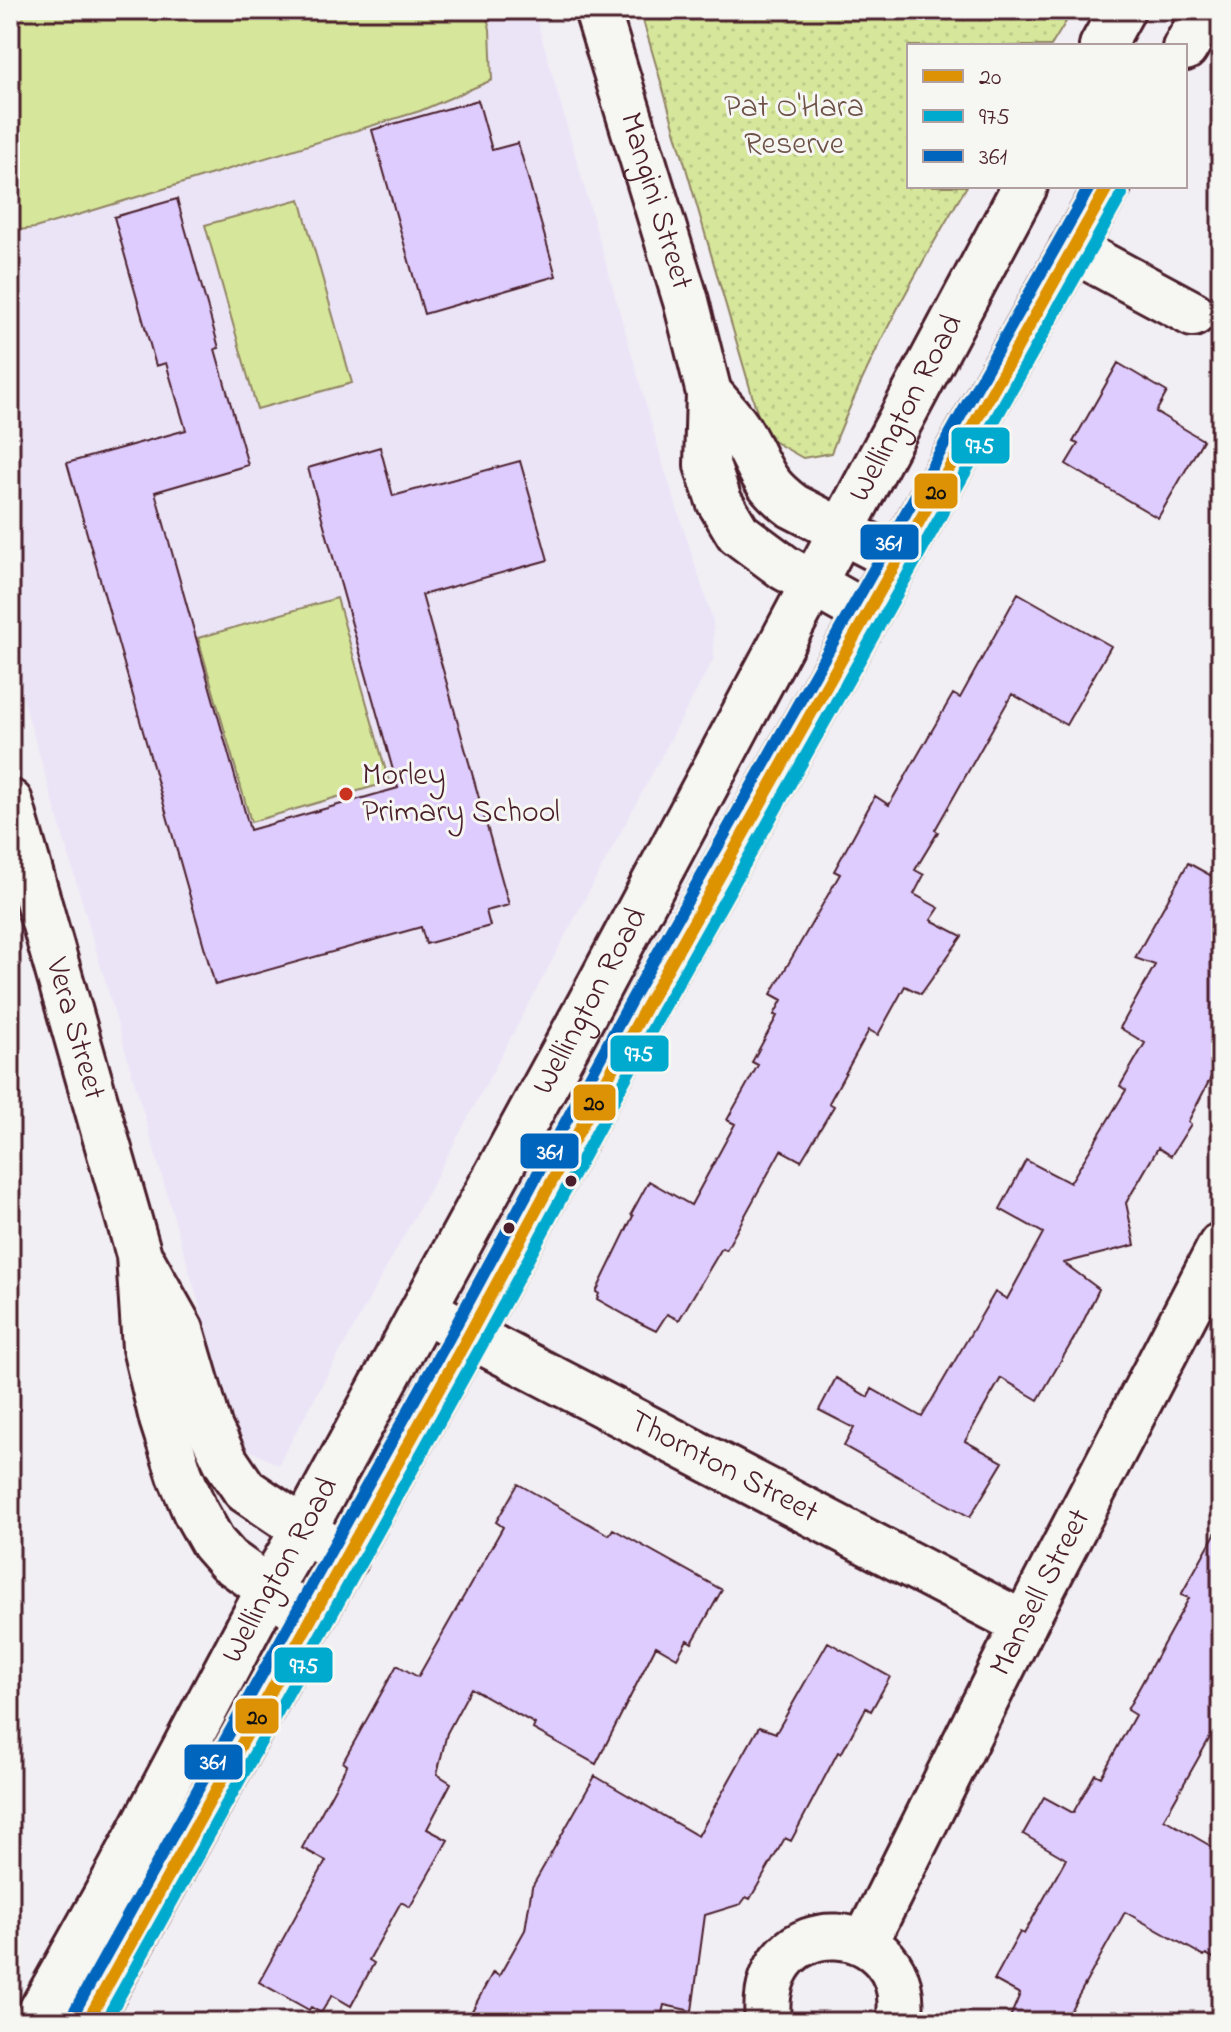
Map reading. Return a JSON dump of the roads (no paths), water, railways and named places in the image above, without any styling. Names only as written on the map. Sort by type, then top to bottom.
[{"type":"main road","name":"Mangini Street","points":[[597,10],[686,301],[709,393],[707,465],[719,501],[738,533],[785,568],[867,614]]},
{"type":"main road","points":[[1103,44],[1122,10]]},
{"type":"main road","points":[[1187,45],[1207,10]]},
{"type":"main road","name":"Wellington Road","points":[[35,2022],[589,1005],[1024,188]]},
{"type":"main road","name":"Wellington Road","points":[[87,2022],[469,1335],[647,1005],[1107,188]]},
{"type":"main road","points":[[1072,249],[1193,314]]},
{"type":"main road","name":"Mangini Street","points":[[709,393],[741,432],[762,476],[778,494],[793,506],[896,559]]},
{"type":"main road","name":"Vera Street","points":[[10,802],[139,1255],[145,1348],[162,1419],[180,1475],[213,1543],[228,1560],[311,1619]]},
{"type":"main road","name":"Mansell Street","points":[[865,1943],[1024,1624],[1221,1245]]},
{"type":"main road","name":"Vera Street","points":[[139,1255],[181,1330],[210,1429],[226,1462],[245,1490],[346,1558]]},
{"type":"main road","name":"Thornton Street","points":[[425,1309],[469,1335],[1024,1624]]},
{"type":"main road","points":[[768,2022],[766,2000],[771,1978],[782,1959],[800,1945],[821,1937],[844,1937],[865,1943],[883,1957],[896,1976],[901,1998],[899,2022]]},
{"type":"place","name":"Morley Primary School","points":[[346,794]]},
{"type":"park label","name":"Pat O'Hara Reserve","points":[[794,126]]}]
